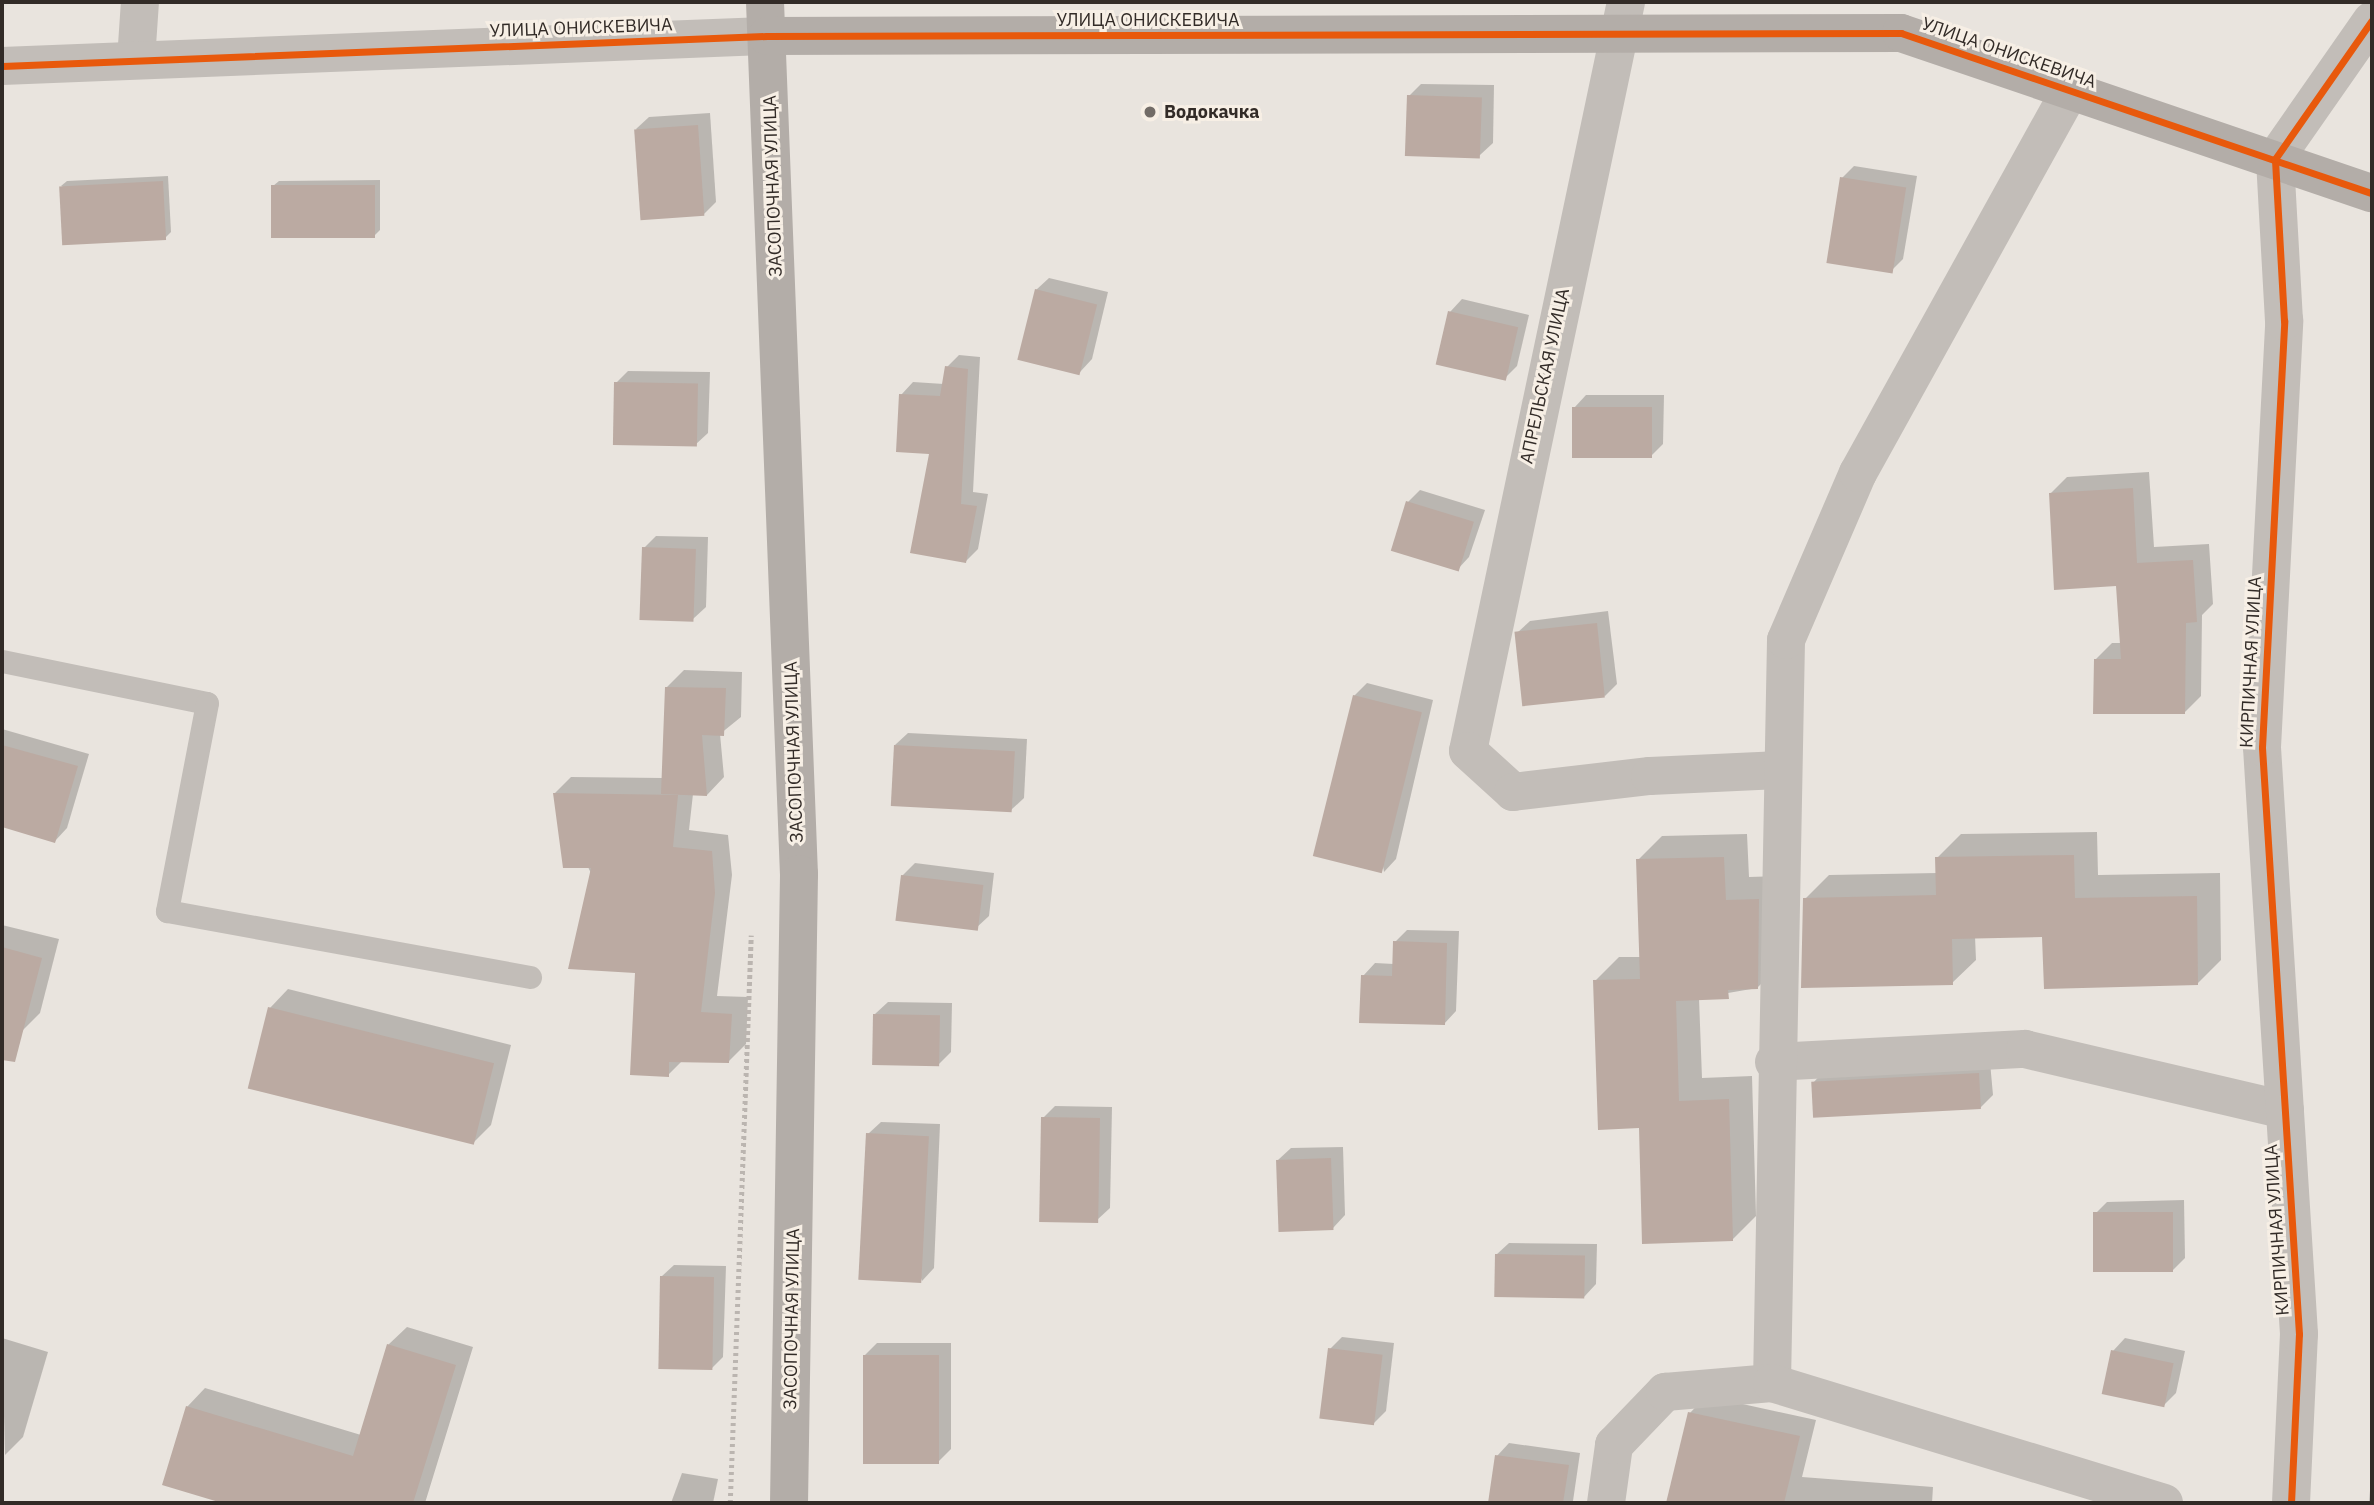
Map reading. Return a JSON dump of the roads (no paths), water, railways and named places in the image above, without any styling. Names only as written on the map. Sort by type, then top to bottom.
[{"type":"street","points":[[136,60],[140,2]]},
{"type":"street","name":"УЛИЦА ОНИСКЕВИЧА","points":[[2,66],[136,60],[766,19],[1621,19],[1901,33],[2372,192]]},
{"type":"street","name":"ЗАСОПОЧНАЯ УЛИЦА","points":[[766,19],[799,874],[789,1503]]},
{"type":"street","name":"АПРЕЛЬСКАЯ УЛИЦА","points":[[1621,19],[1468,751],[1513,792],[1650,776],[1782,771]]},
{"type":"street","points":[[2275,159],[2372,20]]},
{"type":"street","points":[[1772,1384],[1774,1062],[1786,640],[1858,473],[2070,90]]},
{"type":"street","name":"КИРПИЧНАЯ УЛИЦА","points":[[2275,159],[2284,321],[2262,747],[2299,1334],[2291,1503]]},
{"type":"street","points":[[1774,1062],[2025,1049],[2285,1110]]},
{"type":"street","points":[[1606,1503],[1614,1445],[1665,1392],[1772,1384],[2164,1503]]},
{"type":"lane","points":[[2,661],[207,703],[167,911],[530,977]]},
{"type":"place","name":"Водокачка","points":[[1150,112]]}]
